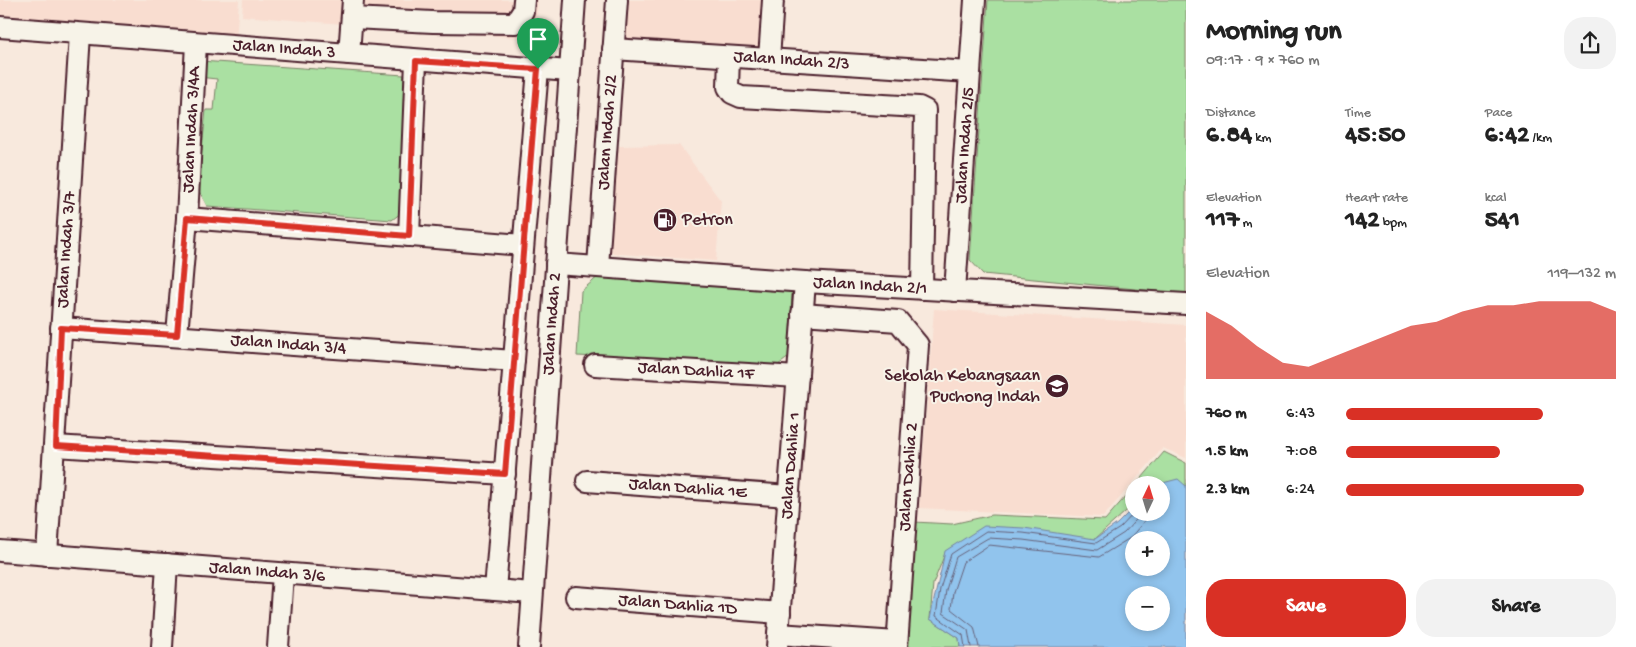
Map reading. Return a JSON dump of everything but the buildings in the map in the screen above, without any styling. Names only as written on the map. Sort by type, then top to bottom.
[{"type":"street","points":[[349,54],[352,9],[433,22],[515,23],[523,11],[524,0]]},
{"type":"street","name":"Jalan Indah 2","points":[[529,647],[575,0]]},
{"type":"street","name":"Jalan Indah 2/2","points":[[598,266],[617,0]]},
{"type":"street","points":[[769,59],[773,0]]},
{"type":"street","name":"Jalan Indah 2/5","points":[[954,291],[975,0]]},
{"type":"street","name":"Jalan Indah 3","points":[[0,27],[349,54],[416,61],[569,71]]},
{"type":"street","name":"Jalan Indah 3/7","points":[[47,555],[56,446],[61,328],[80,34]]},
{"type":"street","name":"Jalan Indah 3/4A","points":[[177,335],[187,218],[196,42]]},
{"type":"street","name":"Jalan Indah 2/3","points":[[613,50],[970,72]]},
{"type":"street","points":[[729,57],[728,87],[732,93],[741,97],[919,107],[925,110],[922,289]]},
{"type":"street","points":[[409,236],[416,61]]},
{"type":"street","points":[[496,590],[538,69]]},
{"type":"street","points":[[187,218],[523,245]]},
{"type":"street","name":"Jalan Indah 2/1","points":[[556,264],[805,282],[1186,304]]},
{"type":"street","name":"Jalan Dahlia 1","points":[[778,640],[805,282]]},
{"type":"street","name":"Jalan Dahlia 2","points":[[802,314],[898,321],[918,344],[897,644]]},
{"type":"street","name":"Jalan Indah 3/4","points":[[61,328],[514,360]]},
{"type":"street","name":"Jalan Dahlia 1F","points":[[595,365],[798,376]]},
{"type":"street","points":[[56,446],[505,474]]},
{"type":"street","name":"Jalan Dahlia 1E","points":[[587,481],[788,496]]},
{"type":"street","name":"Jalan Indah 3/6","points":[[0,551],[532,593]]},
{"type":"street","points":[[162,647],[167,564]]},
{"type":"street","points":[[278,647],[284,574]]},
{"type":"street","name":"Jalan Dahlia 1D","points":[[576,597],[780,613]]},
{"type":"street","points":[[778,640],[897,644]]},
{"type":"shaded area","points":[[0,0],[239,0],[236,41],[0,22]]},
{"type":"shaded area","points":[[243,0],[538,0],[535,39],[242,16]]},
{"type":"shaded area","points":[[623,0],[767,0],[764,53],[619,45]]},
{"type":"shaded area","points":[[679,145],[721,201],[716,261],[609,253],[618,146]]},
{"type":"shaded area","name":"Sekolah Kebangsaan Puchong Indah","points":[[934,309],[1186,325],[1186,458],[1163,448],[1139,476],[1125,476],[1125,492],[1103,517],[919,508]]},
{"type":"green space","points":[[988,0],[1186,0],[1186,294],[983,274],[970,260]]},
{"type":"green space","points":[[200,61],[404,75],[401,213],[392,220],[207,206],[198,189],[206,110],[214,110],[217,79],[198,77]]},
{"type":"green space","points":[[599,276],[792,291],[789,357],[778,365],[577,356],[581,291]]},
{"type":"green space","points":[[1164,452],[1186,463],[1186,490],[1170,486],[1170,476],[1144,476]]},
{"type":"green space","points":[[1125,497],[1125,512],[1095,539],[946,551],[933,584],[930,619],[959,638],[960,647],[906,647],[914,522],[952,524],[992,515],[1105,520]]},
{"type":"water","points":[[1178,479],[1186,486],[1186,647],[960,647],[959,638],[930,619],[945,551],[984,526],[1024,528],[1095,539],[1125,516],[1125,521],[1170,521],[1170,481]]},
{"type":"place","name":"Petron","points":[[665,220]]},
{"type":"place","name":"Sekolah Kebangsaan Puchong Indah","points":[[1057,386]]},
{"type":"route","points":[[416,61],[538,69],[505,474],[56,446],[61,328],[177,335],[187,218],[409,236],[416,61]]}]
